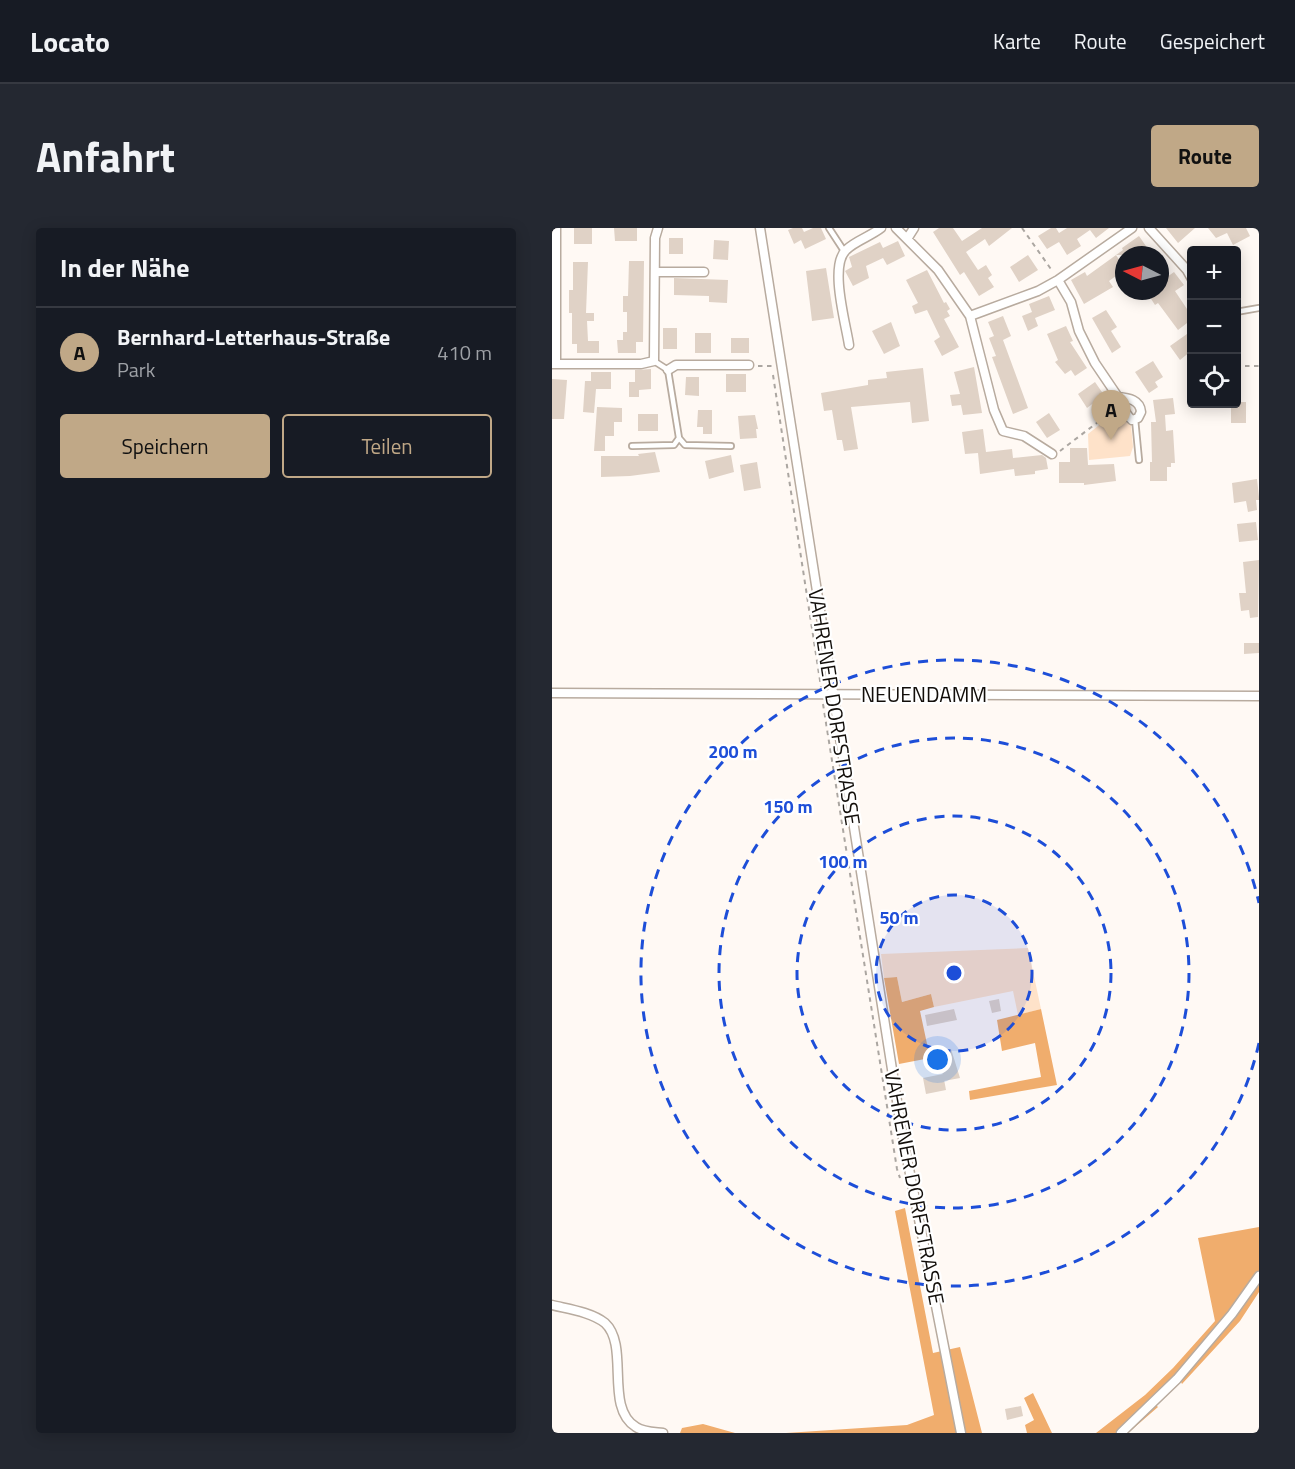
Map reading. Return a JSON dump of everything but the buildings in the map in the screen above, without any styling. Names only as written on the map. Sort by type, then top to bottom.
[{"type":"street","points":[[556,228],[554,364],[641,364],[654,361],[655,238],[658,228]]},
{"type":"street","name":"VAHRENER DORFSTRASSE","points":[[760,228],[902,1132],[961,1433]]},
{"type":"street","points":[[849,345],[838,268],[844,251],[882,228]]},
{"type":"street","points":[[896,228],[938,270],[970,316],[994,410],[1003,431],[1024,436],[1052,454]]},
{"type":"street","points":[[907,239],[914,228]]},
{"type":"street","points":[[970,316],[1038,291],[1058,280],[1132,228]]},
{"type":"street","points":[[1149,228],[1187,270]]},
{"type":"street","points":[[655,272],[704,272]]},
{"type":"street","points":[[1058,280],[1071,302],[1079,331],[1095,363],[1120,400],[1124,412],[1128,417],[1135,419],[1141,412],[1138,404],[1133,399],[1120,400]]},
{"type":"street","points":[[668,370],[676,364],[749,365]]},
{"type":"street","name":"NEUENDAMM","points":[[552,693],[1259,696]]},
{"type":"street","points":[[1121,1433],[1177,1379],[1232,1314],[1259,1276]]},
{"type":"street","points":[[552,1305],[589,1315],[605,1324],[614,1339],[619,1396],[625,1417],[636,1428],[663,1433]]},
{"type":"lane","points":[[829,228],[844,251]]},
{"type":"lane","points":[[1241,311],[1259,308]]},
{"type":"lane","points":[[654,361],[668,370],[679,438],[685,445],[731,446]]},
{"type":"lane","points":[[1135,419],[1139,460]]},
{"type":"lane","points":[[632,446],[674,445],[679,438]]},
{"type":"path","points":[[1022,228],[1058,280]]},
{"type":"path","points":[[749,365],[782,366]]},
{"type":"path","points":[[771,366],[822,694]]},
{"type":"path","points":[[1241,366],[1259,366]]},
{"type":"path","points":[[1052,454],[1059,452],[1120,400]]},
{"type":"shaded area","points":[[1118,410],[1121,418],[1131,425],[1133,447],[1130,456],[1089,460],[1088,434]]},
{"type":"shaded area","points":[[1028,948],[1041,1009],[1018,1015],[1013,991],[934,1007],[931,994],[902,1002],[897,977],[884,978],[881,954]]},
{"type":"shaded area","points":[[897,977],[902,1002],[931,994],[934,1007],[920,1011],[930,1058],[899,1064],[884,978]]},
{"type":"shaded area","points":[[1041,1009],[1057,1085],[970,1100],[969,1091],[1041,1077],[1035,1043],[1002,1051],[997,1020]]},
{"type":"shaded area","points":[[905,1208],[933,1353],[960,1347],[982,1433],[786,1433],[907,1425],[934,1415],[895,1211]]},
{"type":"shaded area","points":[[1259,1227],[1259,1292],[1240,1321],[1182,1384],[1178,1376],[1151,1400],[1158,1407],[1128,1433],[1096,1433],[1145,1395],[1215,1321],[1198,1238]]},
{"type":"shaded area","points":[[1033,1393],[1052,1433],[1027,1433],[1025,1425],[1034,1420],[1024,1398]]},
{"type":"shaded area","points":[[703,1424],[735,1433],[680,1433],[682,1428]]},
{"type":"place","name":"Bernhard-Letterhaus-Straße","points":[[1111,440]]}]
